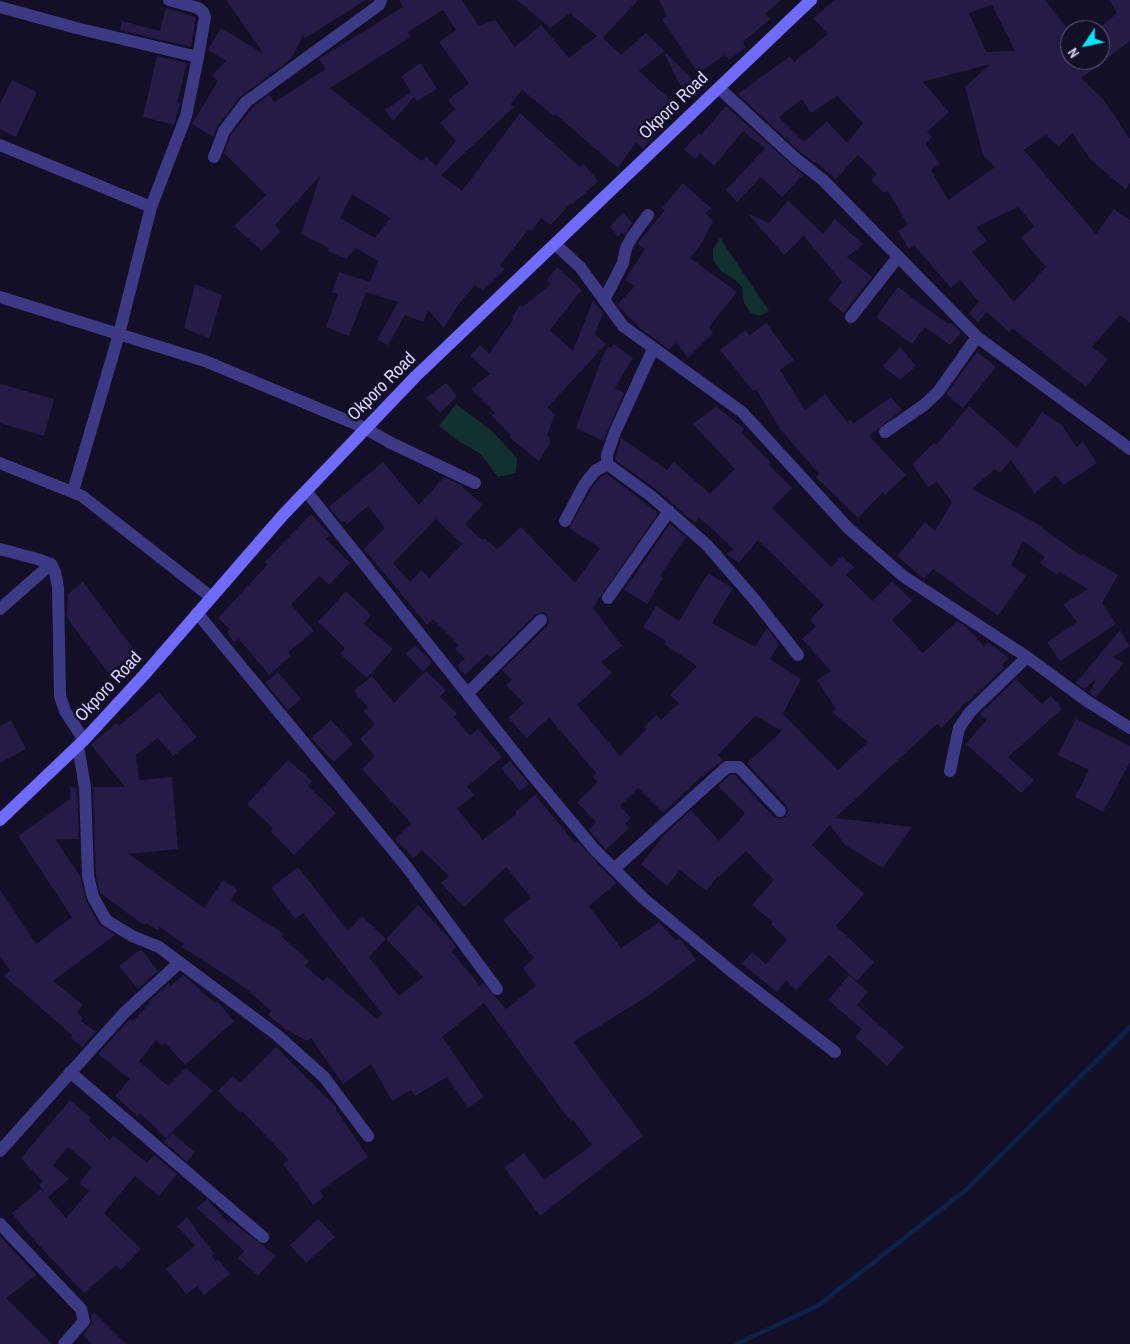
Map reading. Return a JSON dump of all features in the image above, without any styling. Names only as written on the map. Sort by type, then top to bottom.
[{"type":"main road","name":"Okporo Road","points":[[0,820],[80,743],[306,491],[416,376],[811,0]]},
{"type":"street","points":[[73,491],[119,334],[151,207],[186,116],[198,57],[205,17],[203,12],[198,8],[170,0]]},
{"type":"street","points":[[214,157],[224,131],[246,102],[379,4],[381,0]]},
{"type":"street","points":[[0,7],[76,28],[198,57]]},
{"type":"street","points":[[719,88],[796,159],[823,180],[977,336],[1130,449]]},
{"type":"street","points":[[0,145],[151,207]]},
{"type":"street","points":[[604,300],[623,262],[626,248],[648,215]]},
{"type":"street","points":[[556,244],[580,267],[623,326],[742,412],[848,528],[903,576],[1027,657],[1086,701],[1130,728]]},
{"type":"street","points":[[851,317],[898,257]]},
{"type":"street","points":[[0,297],[205,362],[365,428],[389,442],[475,483]]},
{"type":"street","points":[[885,432],[924,406],[938,392],[977,336]]},
{"type":"street","points":[[607,464],[607,455],[615,432],[653,349]]},
{"type":"street","points":[[0,463],[73,491],[105,512],[211,597]]},
{"type":"street","points":[[607,464],[669,511],[707,545],[754,599],[798,655]]},
{"type":"street","points":[[565,521],[584,485],[595,470],[607,464]]},
{"type":"street","points":[[306,491],[539,784],[614,869],[643,898],[731,971],[835,1052]]},
{"type":"street","points":[[608,598],[669,511]]},
{"type":"street","points":[[0,549],[51,564]]},
{"type":"street","points":[[0,610],[51,564]]},
{"type":"street","points":[[51,564],[58,587],[60,696],[80,743],[85,787],[88,876],[93,897],[106,920],[132,936],[160,947],[277,1035],[324,1077],[368,1136]]},
{"type":"street","points":[[197,613],[406,866],[497,989]]},
{"type":"street","points":[[468,693],[542,620]]},
{"type":"street","points":[[950,771],[959,728],[970,712],[1027,657]]},
{"type":"street","points":[[614,869],[727,767],[739,766],[780,811]]},
{"type":"street","points":[[0,1151],[125,1012],[179,963]]},
{"type":"street","points":[[70,1072],[263,1237]]},
{"type":"street","points":[[0,1224],[81,1309],[84,1321],[64,1344]]},
{"type":"green space","points":[[720,238],[769,311],[760,316],[751,313],[744,303],[742,287],[721,271],[713,260],[713,249]]},
{"type":"green space","points":[[456,404],[492,431],[517,458],[516,473],[498,477],[481,454],[460,442],[439,426]]},
{"type":"building","points":[[226,0],[366,0],[305,38],[303,35],[292,58],[240,97],[218,126],[213,137],[192,124],[218,81],[212,76],[226,61],[208,50],[221,28],[264,54]]},
{"type":"building","points":[[399,0],[462,0],[479,26],[495,20],[515,47],[541,25],[569,58],[597,36],[570,13],[550,28],[517,0],[638,0],[603,38],[621,55],[646,33],[664,51],[639,71],[677,106],[677,110],[643,149],[636,142],[618,168],[555,114],[554,116],[522,90],[510,105],[514,107],[441,175],[462,191],[520,113],[580,167],[584,164],[598,181],[572,205],[571,203],[551,225],[541,218],[532,231],[529,229],[500,265],[505,269],[483,291],[475,285],[458,305],[444,328],[428,310],[423,322],[405,315],[388,345],[377,340],[398,302],[366,292],[349,336],[326,327],[338,294],[332,292],[339,272],[370,282],[378,261],[356,248],[346,259],[328,251],[329,248],[301,234],[320,176],[275,225],[281,231],[262,251],[234,226],[266,195],[224,153],[231,135],[252,108],[269,95],[275,102],[326,69],[319,59],[403,7]],"holes":[[[443,10],[456,30],[439,42],[469,84],[448,100],[455,109],[440,123],[456,141],[436,166],[426,156],[421,161],[330,88],[411,37],[408,32]],[[352,194],[390,218],[375,238],[340,218]]]},
{"type":"building","points":[[659,0],[781,0],[765,14],[770,19],[743,42],[746,47],[729,60],[725,55],[698,73],[662,19],[667,16]]},
{"type":"building","points":[[835,0],[1045,0],[1061,20],[1060,70],[1092,70],[1081,78],[1104,100],[1130,139],[1130,183],[1125,189],[1091,160],[1072,133],[1059,147],[1046,135],[1024,150],[1096,234],[1114,209],[1130,220],[1130,323],[1120,315],[1092,347],[1108,359],[1086,387],[1012,328],[1009,332],[987,312],[978,322],[969,313],[979,302],[960,280],[951,288],[914,245],[909,249],[898,231],[908,225],[887,190],[884,193],[871,180],[877,174],[858,155],[836,179],[816,162],[801,153],[738,94],[790,56],[794,62],[828,34],[813,18]],"holes":[[[992,5],[1015,51],[986,52],[969,13]],[[990,64],[965,87],[983,155],[995,167],[948,200],[931,170],[940,164],[926,144],[932,137],[927,132],[949,112],[923,82]],[[837,96],[863,123],[847,143],[827,121],[804,142],[779,117],[802,99],[811,113]],[[1018,207],[1034,226],[1021,238],[1046,267],[1014,302],[972,252],[987,241],[976,227]]]},
{"type":"building","points":[[1109,0],[1130,0],[1130,41],[1110,56],[1108,20],[1117,13]]},
{"type":"building","points":[[166,8],[196,17],[191,47],[120,30],[122,21],[160,31]]},
{"type":"building","points":[[667,54],[694,81],[682,89],[665,55]]},
{"type":"building","points":[[157,56],[187,63],[177,103],[180,104],[174,125],[143,117]]},
{"type":"building","points":[[421,63],[437,89],[417,101],[414,97],[393,121],[385,110],[411,92],[401,76]]},
{"type":"building","points":[[12,80],[37,92],[16,137],[0,129],[0,104]]},
{"type":"building","points":[[726,106],[803,175],[782,197],[761,177],[737,202],[726,190],[765,148],[743,131],[714,166],[700,153],[695,159],[684,149],[699,133],[701,135]]},
{"type":"building","points":[[683,183],[711,208],[706,213],[713,222],[700,246],[690,258],[737,292],[709,327],[713,333],[688,358],[677,343],[668,349],[641,329],[617,305],[635,286],[625,280],[645,249],[637,244],[665,210],[662,208]]},
{"type":"building","points":[[788,200],[823,234],[835,219],[863,244],[847,257],[872,277],[844,313],[828,300],[842,282],[804,236],[784,255],[747,213],[769,223]]},
{"type":"building","points":[[623,212],[632,223],[624,235],[622,233],[618,236],[610,227]]},
{"type":"building","points":[[557,267],[582,290],[550,330],[573,351],[593,300],[603,313],[595,334],[606,344],[547,408],[555,414],[547,435],[550,443],[539,461],[509,437],[511,435],[492,416],[495,413],[471,389],[490,374],[470,356],[480,345],[489,354],[513,320],[512,318],[520,304],[523,307],[551,284],[547,280]]},
{"type":"building","points":[[195,284],[222,295],[209,339],[184,328]]},
{"type":"building","points":[[898,287],[948,324],[950,322],[961,332],[950,345],[925,327],[912,344],[876,317]]},
{"type":"building","points":[[766,323],[794,360],[780,370],[805,410],[825,394],[847,422],[851,420],[854,423],[891,397],[902,410],[869,436],[906,475],[885,495],[883,492],[858,518],[816,477],[819,474],[780,429],[756,389],[753,391],[720,350],[745,330],[750,335]]},
{"type":"building","points":[[614,344],[633,358],[615,388],[624,393],[603,441],[576,428],[601,360],[608,346],[611,348]]},
{"type":"building","points":[[900,347],[916,366],[900,380],[883,366]]},
{"type":"building","points":[[977,352],[996,367],[963,408],[946,394]]},
{"type":"building","points":[[446,383],[457,396],[440,413],[426,398]]},
{"type":"building","points":[[0,384],[54,399],[44,436],[0,423]]},
{"type":"building","points":[[716,406],[744,429],[741,432],[771,463],[769,465],[792,488],[772,508],[831,567],[842,556],[854,567],[846,575],[873,601],[892,581],[912,601],[892,620],[923,653],[957,621],[966,627],[984,646],[988,642],[1009,658],[1002,665],[1004,668],[967,701],[942,728],[937,724],[835,818],[912,827],[883,868],[845,845],[830,825],[812,845],[864,894],[836,926],[874,962],[857,981],[829,955],[796,990],[786,980],[777,992],[742,964],[752,952],[766,964],[787,940],[771,924],[773,922],[752,905],[774,880],[746,851],[718,876],[706,891],[680,870],[667,886],[641,864],[666,833],[691,810],[719,841],[738,822],[745,813],[718,786],[730,775],[735,775],[774,817],[781,819],[786,817],[788,810],[786,805],[747,763],[782,731],[755,716],[718,755],[723,760],[699,779],[663,813],[638,788],[620,806],[631,818],[625,824],[629,828],[606,850],[589,830],[596,822],[577,802],[598,782],[593,777],[596,773],[549,717],[527,738],[508,718],[524,703],[506,685],[512,680],[502,670],[547,626],[549,622],[547,615],[543,612],[536,614],[491,658],[487,654],[465,675],[457,666],[465,659],[455,649],[459,645],[433,619],[427,625],[364,549],[385,528],[368,506],[347,524],[344,521],[342,523],[329,507],[383,462],[419,505],[444,477],[460,485],[483,505],[465,524],[482,540],[484,538],[497,549],[521,527],[575,583],[600,548],[569,528],[591,489],[600,477],[607,474],[658,513],[593,608],[622,646],[601,662],[612,673],[577,705],[620,756],[647,729],[644,727],[656,715],[661,720],[679,703],[670,695],[697,666],[664,644],[666,641],[643,627],[656,606],[679,621],[708,573],[733,588],[712,623],[755,647],[767,628],[779,644],[770,659],[801,679],[783,714],[838,770],[868,742],[832,712],[836,709],[817,680],[831,671],[802,639],[816,626],[810,620],[824,605],[758,540],[739,563],[726,554],[734,549],[699,517],[695,523],[656,489],[615,460],[621,438],[667,470],[674,462],[710,494],[735,469],[693,424]],"holes":[[[436,519],[462,544],[429,578],[421,570],[410,582],[393,563]]]},
{"type":"building","points":[[969,406],[1017,448],[1042,412],[1062,425],[1076,447],[1083,442],[1097,463],[1063,485],[1056,475],[1035,494],[1011,460],[1000,473],[995,469],[972,489],[1034,522],[1081,556],[1083,554],[1118,575],[1102,603],[1116,624],[1060,661],[1047,642],[1077,622],[1063,604],[1088,589],[1059,572],[1057,575],[1040,563],[1045,557],[1023,541],[1011,565],[1026,576],[998,616],[933,569],[924,579],[897,556],[925,522],[935,531],[952,502],[937,482],[928,487],[912,464],[934,443],[936,445]]},
{"type":"building","points":[[311,514],[330,535],[326,539],[350,563],[329,585],[320,576],[291,604],[314,631],[288,652],[291,656],[269,675],[239,639],[234,643],[227,632],[230,629],[218,618],[268,564],[265,562]]},
{"type":"building","points":[[670,524],[686,537],[660,576],[663,578],[647,604],[624,590]]},
{"type":"building","points":[[83,582],[136,652],[108,673],[67,618],[68,594]]},
{"type":"building","points":[[346,591],[371,615],[364,624],[393,649],[367,678],[340,654],[345,648],[318,622]]},
{"type":"building","points":[[1120,630],[1130,646],[1113,657],[1124,663],[1096,697],[1089,693],[1097,678],[1084,689],[1076,683]]},
{"type":"building","points":[[415,645],[432,662],[423,672],[406,654]]},
{"type":"building","points":[[426,671],[446,690],[440,697],[457,714],[454,717],[470,736],[478,729],[502,757],[467,787],[474,795],[457,809],[483,840],[516,814],[515,812],[535,795],[575,843],[577,841],[616,883],[589,906],[621,948],[659,922],[676,941],[679,938],[696,960],[648,996],[573,1042],[643,1136],[540,1216],[504,1167],[524,1153],[544,1180],[592,1145],[573,1120],[571,1122],[484,1003],[442,1037],[484,1097],[468,1108],[447,1077],[415,1096],[411,1090],[392,1101],[371,1064],[343,1084],[311,1038],[307,1041],[285,1029],[268,1015],[271,1011],[244,987],[182,947],[184,944],[160,927],[157,930],[146,923],[144,925],[100,893],[96,877],[93,787],[125,787],[91,745],[116,723],[119,726],[159,692],[197,737],[173,756],[158,738],[136,755],[139,780],[172,777],[178,849],[129,854],[204,908],[223,880],[237,890],[231,900],[284,934],[282,937],[309,961],[305,966],[323,981],[328,977],[377,1019],[382,1014],[303,913],[295,919],[271,888],[298,867],[348,931],[362,916],[386,939],[418,905],[456,947],[452,952],[480,986],[483,983],[506,1009],[536,986],[523,968],[534,958],[503,920],[531,898],[506,867],[464,907],[441,883],[449,876],[422,850],[414,858],[395,839],[411,823],[362,769],[375,756],[360,739],[375,724],[363,711],[368,708],[354,691],[372,676],[394,703]],"holes":[[[386,939],[423,977],[399,996],[369,957]]]},
{"type":"building","points":[[278,672],[301,699],[288,710],[265,683]]},
{"type":"building","points":[[1016,679],[1042,704],[1051,696],[1062,709],[1008,757],[1034,780],[1021,793],[966,744],[986,720],[980,714]]},
{"type":"building","points":[[1076,719],[1130,746],[1130,762],[1103,812],[1075,797],[1089,770],[1058,755]]},
{"type":"building","points":[[11,720],[26,749],[0,763],[0,726]]},
{"type":"building","points":[[331,720],[353,744],[334,762],[311,738]]},
{"type":"building","points":[[288,760],[312,781],[308,786],[336,813],[294,855],[270,831],[273,828],[247,804]]},
{"type":"building","points":[[510,761],[529,784],[520,791],[501,768]]},
{"type":"building","points":[[70,787],[77,788],[79,839],[55,839],[80,876],[86,901],[99,924],[115,935],[53,981],[83,1005],[77,1012],[83,1018],[81,1021],[96,1032],[82,1047],[71,1038],[72,1035],[4,976],[10,970],[0,956],[0,890],[36,944],[72,917],[18,836],[70,799]]},
{"type":"building","points":[[141,949],[158,971],[138,989],[119,966]]},
{"type":"building","points":[[183,975],[215,1003],[217,1001],[234,1021],[185,1065],[165,1043],[162,1046],[156,1040],[139,1061],[168,1086],[186,1068],[213,1091],[166,1138],[140,1113],[137,1116],[115,1096],[130,1079],[98,1054],[130,1019],[133,1021],[150,1003],[149,1001],[169,983],[171,986]]},
{"type":"building","points":[[849,975],[868,992],[857,1005],[904,1047],[887,1066],[855,1037],[862,1029],[828,1000]]},
{"type":"building","points":[[276,1047],[336,1107],[336,1110],[368,1157],[320,1191],[324,1197],[313,1205],[283,1164],[289,1160],[242,1111],[240,1113],[218,1091],[233,1076],[240,1083]]},
{"type":"building","points":[[70,1100],[91,1118],[89,1121],[110,1140],[113,1135],[147,1163],[154,1155],[177,1174],[159,1196],[135,1176],[104,1213],[141,1249],[121,1270],[116,1265],[84,1293],[33,1239],[12,1213],[41,1189],[47,1195],[39,1185],[43,1182],[21,1158]],"holes":[[[68,1147],[92,1167],[79,1183],[89,1191],[66,1218],[48,1197],[69,1179],[53,1165]]]},
{"type":"building","points":[[172,1133],[195,1152],[187,1162],[164,1142]]},
{"type":"building","points":[[207,1199],[229,1223],[231,1221],[276,1256],[258,1276],[238,1258],[244,1251],[197,1208]]},
{"type":"building","points":[[187,1217],[214,1254],[212,1256],[215,1261],[218,1259],[230,1274],[204,1295],[197,1286],[186,1294],[166,1269],[195,1246],[177,1226]]},
{"type":"building","points":[[318,1219],[335,1237],[306,1263],[290,1245]]},
{"type":"building","points":[[0,1236],[36,1275],[6,1298],[52,1344],[0,1344]]},
{"type":"building","points":[[94,1312],[126,1344],[92,1344],[83,1335],[92,1323],[91,1315]]},
{"type":"waterway","points":[[737,1344],[819,1305],[967,1189],[1130,1027]]}]
